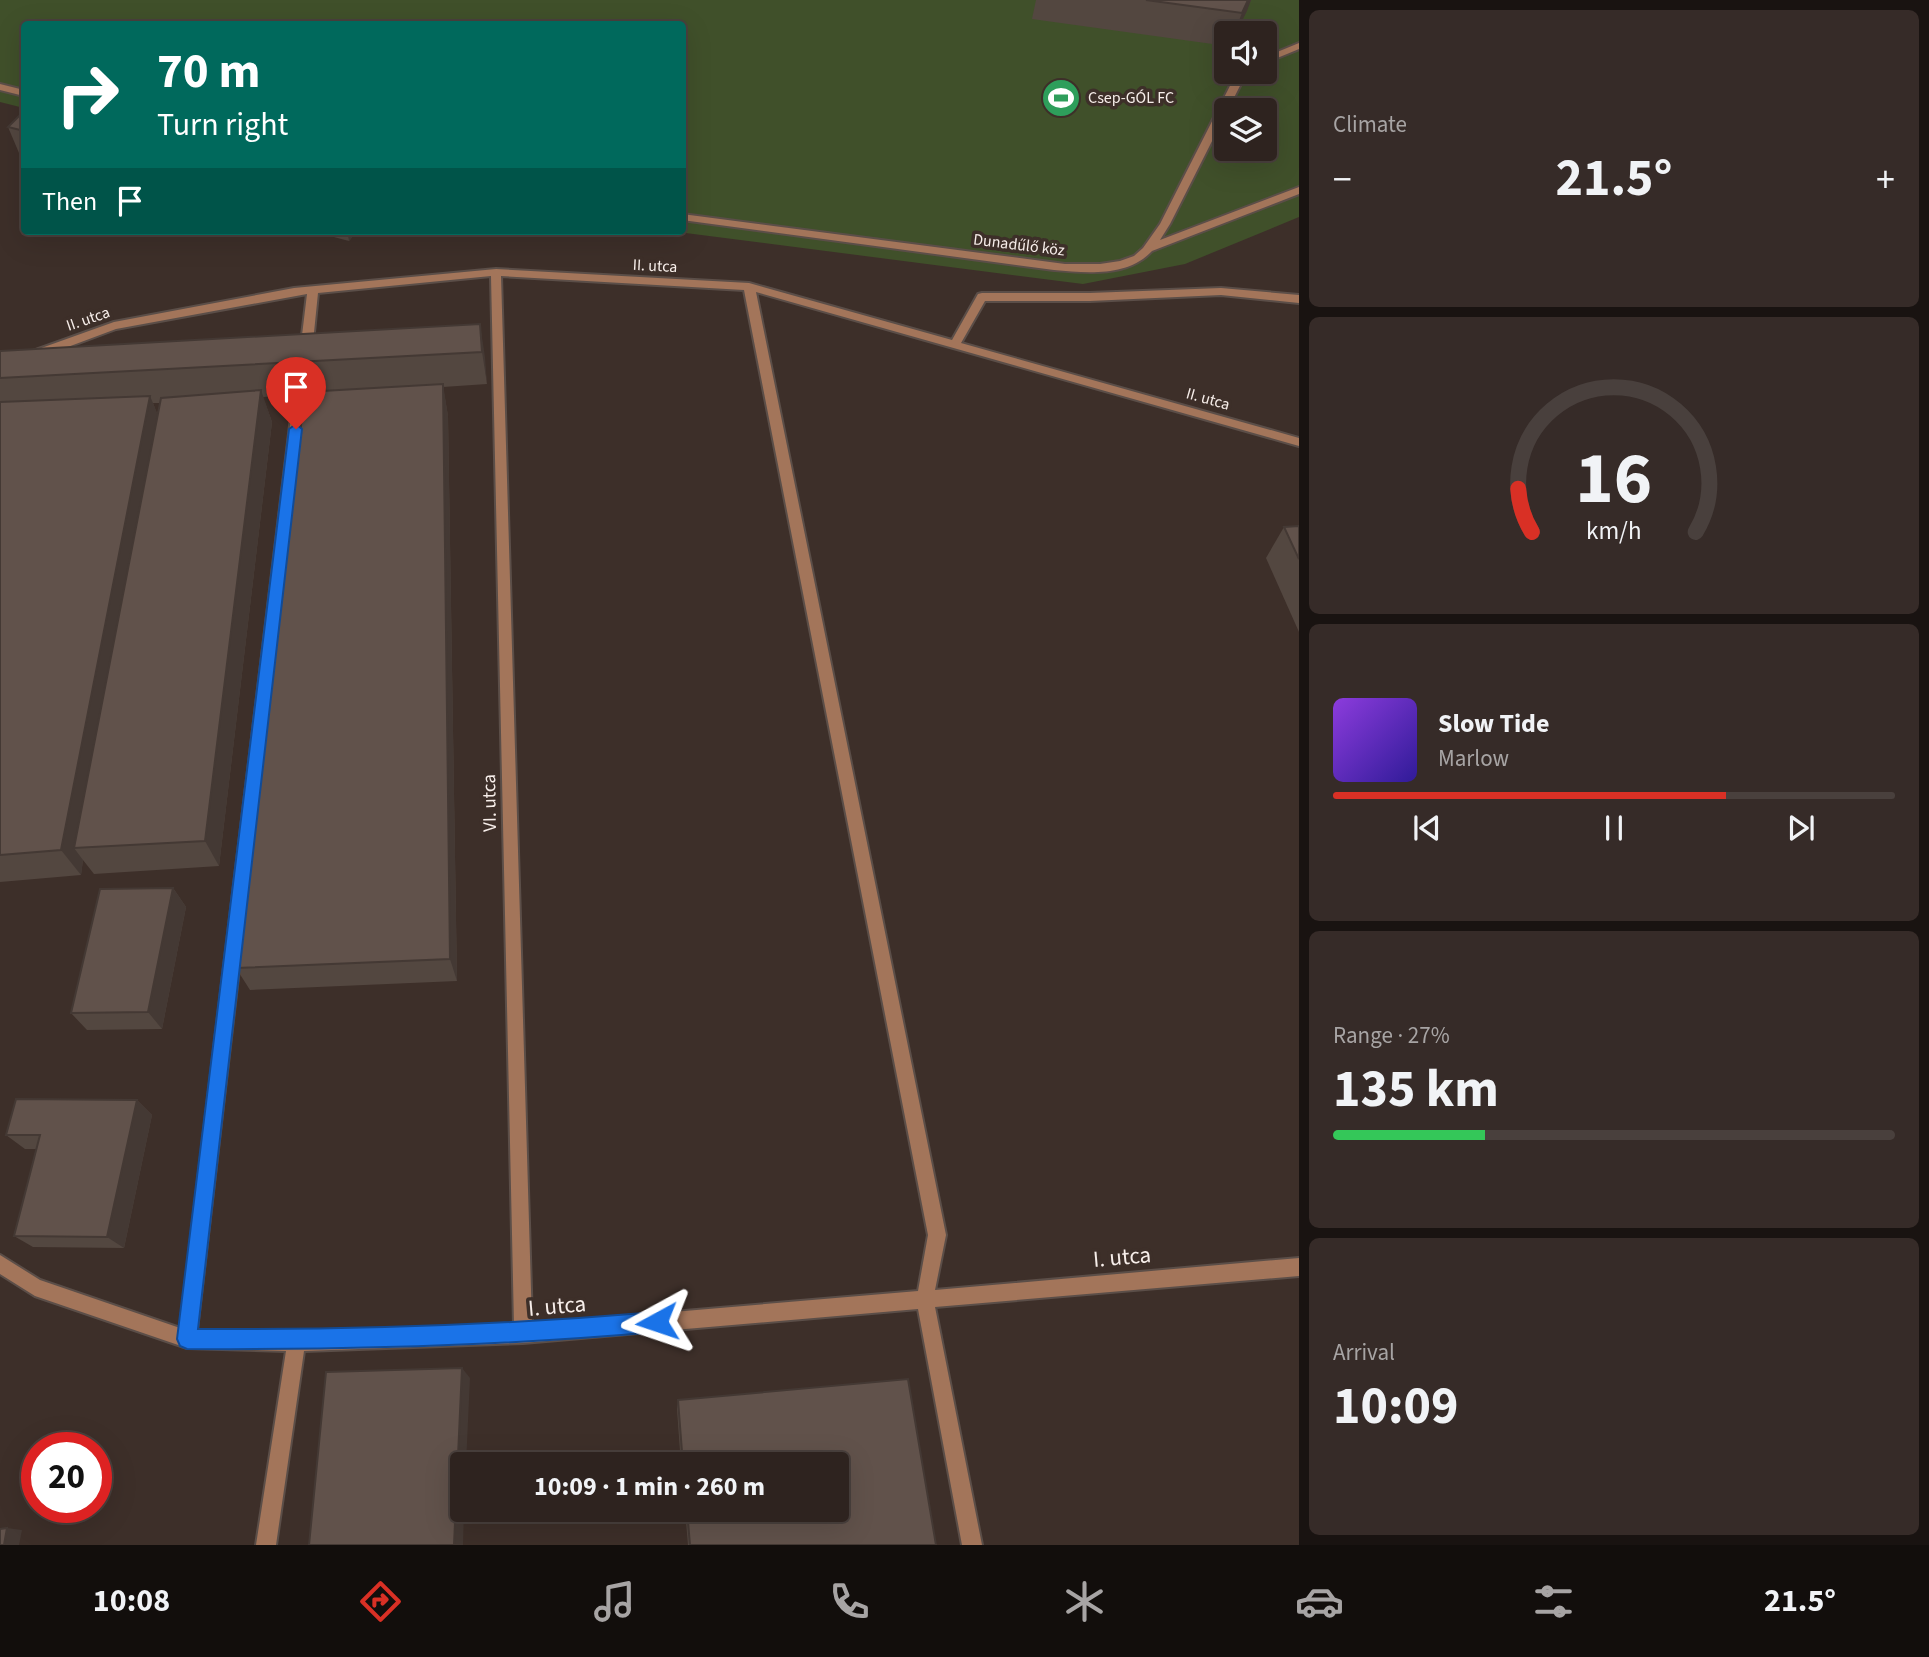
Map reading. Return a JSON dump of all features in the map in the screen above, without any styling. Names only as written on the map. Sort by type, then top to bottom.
[{"type":"lane","points":[[1277,55],[1299,46]]},
{"type":"lane","points":[[1149,248],[1165,224],[1236,84]]},
{"type":"lane","points":[[0,87],[21,92]]},
{"type":"lane","name":"Dunadűlő köz","points":[[686,218],[1078,268],[1133,261],[1149,248],[1299,190]]},
{"type":"lane","name":"II. utca","points":[[25,359],[114,326],[313,290],[496,272],[750,287],[1299,442]]},
{"type":"lane","name":"VI. utca","points":[[496,272],[523,1334]]},
{"type":"lane","points":[[750,287],[937,1235],[925,1298],[972,1545]]},
{"type":"lane","points":[[955,344],[982,297],[1088,297],[1195,289],[1269,293],[1299,299]]},
{"type":"lane","points":[[305,363],[313,290]]},
{"type":"lane","points":[[187,1339],[299,401]]},
{"type":"lane","name":"I. utca","points":[[0,1264],[35,1287],[187,1339],[296,1342],[523,1334],[1299,1267]]},
{"type":"lane","points":[[266,1545],[296,1342]]},
{"type":"green space","points":[[0,0],[1299,0],[1299,217],[1185,264],[1083,284],[686,233],[686,21],[21,21],[21,107],[0,102]]},
{"type":"building","points":[[1146,0],[1248,0],[1242,13]]},
{"type":"building","points":[[21,114],[21,130],[8,127]]},
{"type":"building","points":[[480,324],[482,352],[0,378],[0,351]]},
{"type":"building","points":[[443,384],[450,959],[236,968],[305,392]]},
{"type":"building","points":[[261,390],[205,841],[74,848],[161,398]]},
{"type":"building","points":[[150,396],[61,850],[0,855],[0,402]]},
{"type":"building","points":[[1299,526],[1299,559],[1284,527]]},
{"type":"building","points":[[173,888],[148,1012],[71,1013],[100,889]]},
{"type":"building","points":[[16,1099],[137,1100],[107,1237],[14,1236],[40,1135],[6,1135]]},
{"type":"building","points":[[462,1368],[458,1452],[450,1452],[450,1522],[455,1522],[454,1545],[309,1545],[326,1372]]},
{"type":"building","points":[[908,1379],[936,1545],[690,1545],[688,1522],[849,1522],[849,1452],[682,1452],[678,1400]]},
{"type":"building","points":[[7,1528],[4,1545],[0,1545],[0,1529]]},
{"type":"place","name":"Csep-GÓL FC","points":[[1061,98]]},
{"type":"route","points":[[296,429],[187,1339],[296,1342],[523,1334],[657,1322]]}]
